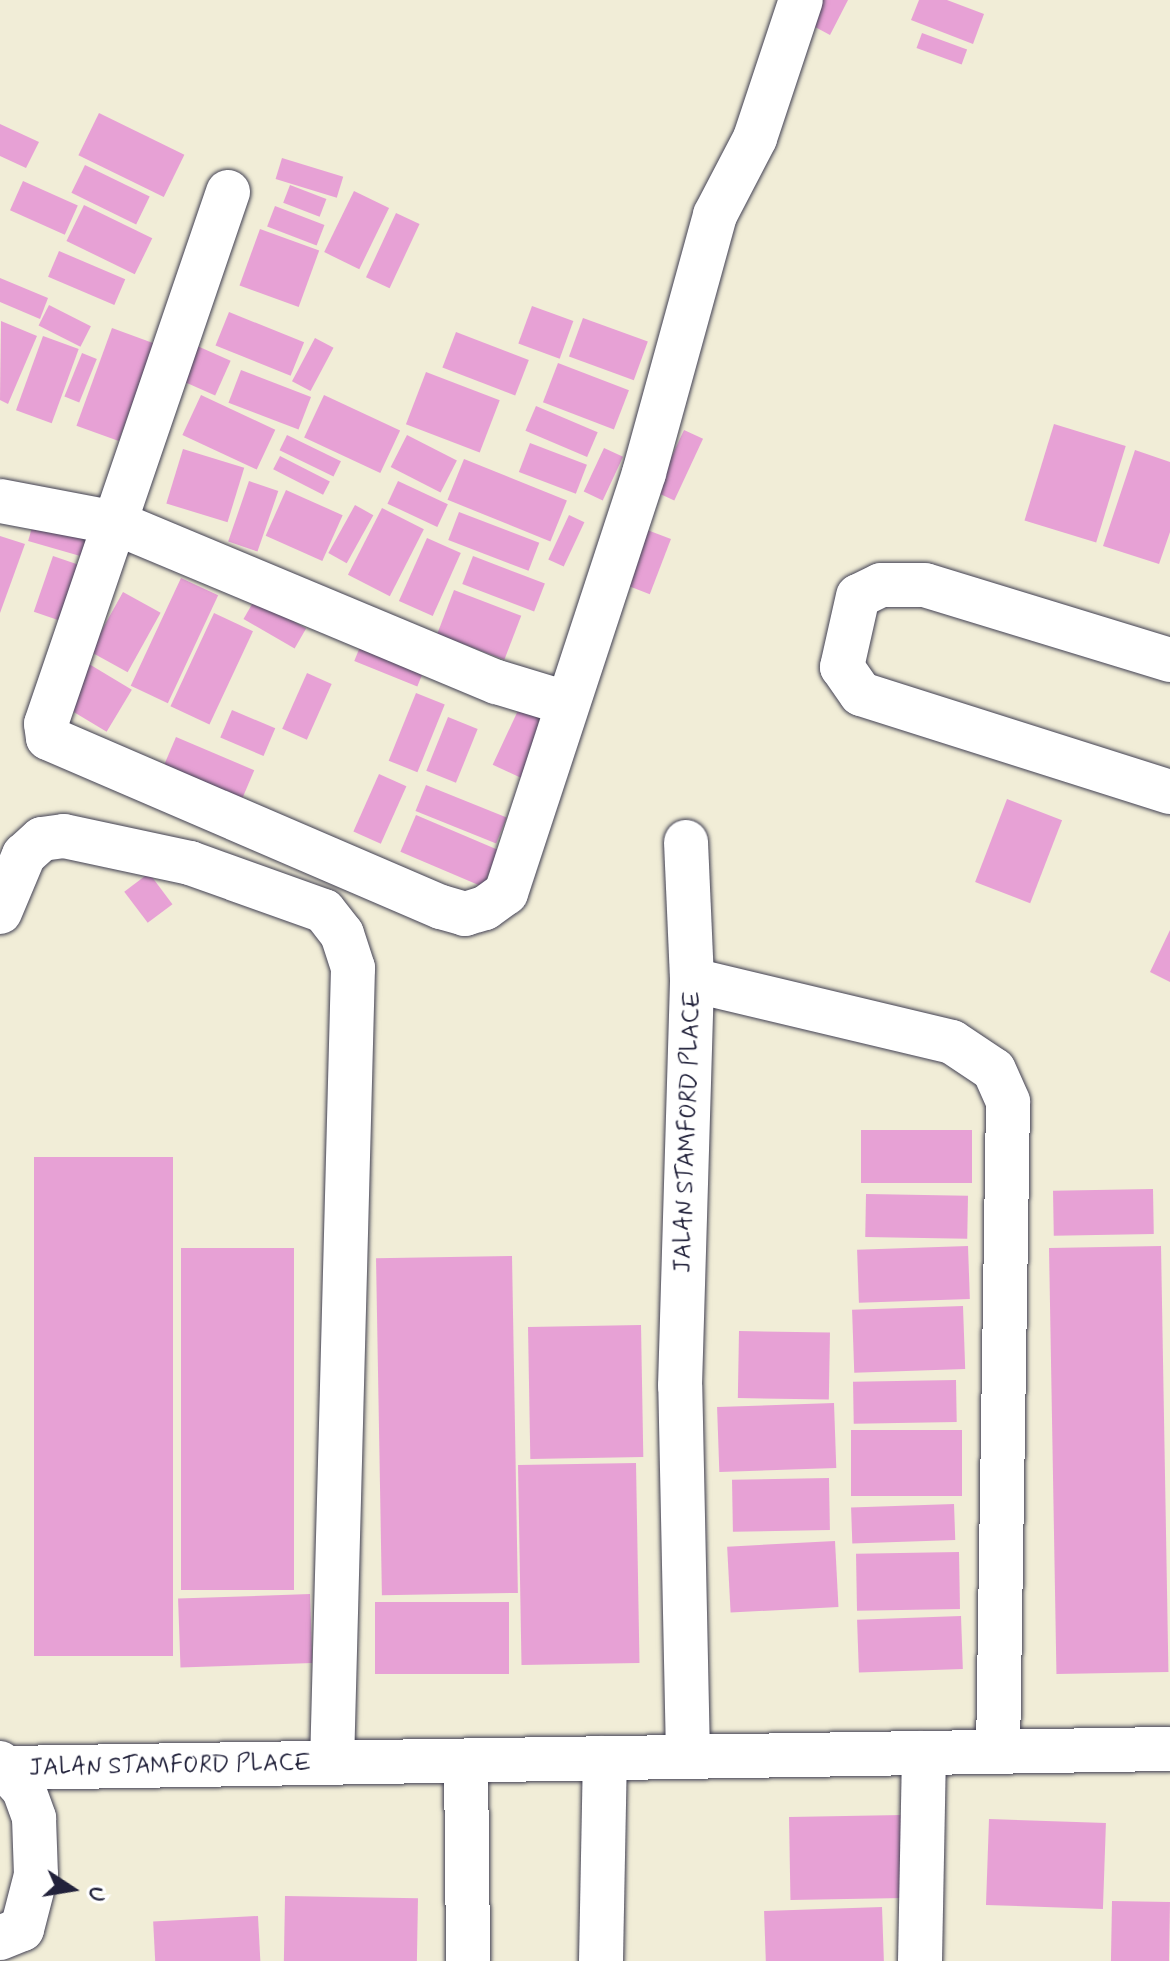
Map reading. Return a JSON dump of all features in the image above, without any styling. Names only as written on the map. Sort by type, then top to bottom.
[{"type":"street","points":[[228,192],[46,724],[48,738],[441,907],[465,914],[506,893],[644,473],[715,215],[755,138],[801,0]]},
{"type":"street","points":[[0,501],[116,523],[497,682],[566,703]]},
{"type":"street","points":[[1170,660],[925,585],[881,585],[858,596],[842,667],[861,694],[1170,792]]},
{"type":"street","name":"JALAN STAMFORD PLACE","points":[[0,912],[24,855],[42,839],[64,836],[190,863],[324,911],[342,934],[353,968],[332,1763]]},
{"type":"street","points":[[686,842],[692,980]]},
{"type":"street","name":"JALAN STAMFORD PLACE","points":[[688,1756],[680,1386],[692,980],[952,1042],[994,1070],[1008,1102],[998,1752]]},
{"type":"street","name":"JALAN STAMFORD PLACE","points":[[17,1943],[36,1875],[34,1818],[4,1766],[1170,1749]]},
{"type":"street","points":[[920,1961],[924,1753]]},
{"type":"street","points":[[601,1961],[605,1758]]},
{"type":"street","points":[[466,1761],[468,1961]]},
{"type":"building","points":[[814,0],[848,0],[830,35],[804,21]]},
{"type":"building","points":[[919,0],[947,0],[984,14],[973,44],[911,20]]},
{"type":"building","points":[[922,33],[967,49],[962,64],[917,48]]},
{"type":"building","points":[[99,113],[184,155],[164,197],[78,155]]},
{"type":"building","points":[[0,124],[39,142],[26,168],[0,156]]},
{"type":"building","points":[[282,158],[343,177],[337,198],[276,179]]},
{"type":"building","points":[[85,165],[150,197],[136,224],[71,193]]},
{"type":"building","points":[[23,181],[78,205],[65,235],[10,210]]},
{"type":"building","points":[[290,185],[326,199],[320,217],[283,203]]},
{"type":"building","points":[[354,191],[389,208],[359,269],[324,252]]},
{"type":"building","points":[[84,205],[152,238],[135,274],[66,241]]},
{"type":"building","points":[[275,206],[324,225],[317,246],[267,227]]},
{"type":"building","points":[[396,213],[420,224],[390,288],[366,277]]},
{"type":"building","points":[[260,229],[319,251],[299,307],[239,285]]},
{"type":"building","points":[[59,251],[125,279],[114,305],[48,277]]},
{"type":"building","points":[[0,278],[48,298],[40,319],[0,302]]},
{"type":"building","points":[[49,305],[91,326],[80,347],[39,325]]},
{"type":"building","points":[[532,306],[573,321],[560,359],[518,344]]},
{"type":"building","points":[[229,312],[304,342],[291,376],[216,345]]},
{"type":"building","points":[[583,318],[648,342],[634,380],[569,357]]},
{"type":"building","points":[[1,321],[37,336],[8,404],[0,400]]},
{"type":"building","points":[[112,328],[154,343],[119,441],[76,426]]},
{"type":"building","points":[[456,332],[529,360],[515,395],[442,367]]},
{"type":"building","points":[[43,336],[79,349],[52,423],[16,410]]},
{"type":"building","points":[[315,338],[334,348],[311,391],[292,381]]},
{"type":"building","points":[[195,345],[231,361],[215,396],[180,380]]},
{"type":"building","points":[[82,353],[97,359],[79,403],[64,397]]},
{"type":"building","points":[[558,363],[629,390],[614,429],[543,402]]},
{"type":"building","points":[[241,370],[311,397],[298,430],[228,403]]},
{"type":"building","points":[[426,372],[500,400],[480,453],[406,424]]},
{"type":"building","points":[[201,395],[275,430],[257,470],[182,435]]},
{"type":"building","points":[[324,395],[400,430],[380,473],[304,438]]},
{"type":"building","points":[[536,406],[598,432],[587,457],[525,431]]},
{"type":"building","points":[[1054,424],[1126,446],[1096,543],[1024,521]]},
{"type":"building","points":[[684,430],[703,439],[674,501],[655,492]]},
{"type":"building","points":[[287,435],[341,461],[333,477],[280,450]]},
{"type":"building","points":[[407,435],[457,460],[441,492],[391,467]]},
{"type":"building","points":[[530,443],[587,465],[576,494],[519,472]]},
{"type":"building","points":[[604,448],[623,457],[603,500],[584,492]]},
{"type":"building","points":[[183,449],[244,468],[228,522],[166,504]]},
{"type":"building","points":[[1135,450],[1170,462],[1170,532],[1159,564],[1103,546]]},
{"type":"building","points":[[280,456],[330,481],[323,495],[273,469]]},
{"type":"building","points":[[464,459],[567,501],[550,541],[448,500]]},
{"type":"building","points":[[249,481],[278,491],[257,552],[228,542]]},
{"type":"building","points":[[398,481],[448,504],[437,527],[387,504]]},
{"type":"building","points":[[286,490],[343,515],[322,561],[266,536]]},
{"type":"building","points":[[355,505],[373,515],[347,563],[328,553]]},
{"type":"building","points":[[382,508],[424,529],[390,596],[348,575]]},
{"type":"building","points":[[459,512],[539,543],[529,571],[448,540]]},
{"type":"building","points":[[569,515],[584,522],[564,567],[548,559]]},
{"type":"building","points":[[35,517],[97,535],[91,559],[28,541]]},
{"type":"building","points":[[642,528],[671,539],[650,594],[621,583]]},
{"type":"building","points":[[0,536],[25,544],[0,613]]},
{"type":"building","points":[[427,538],[461,553],[433,616],[399,601]]},
{"type":"building","points":[[53,556],[85,567],[66,623],[34,612]]},
{"type":"building","points":[[473,556],[545,584],[534,612],[462,584]]},
{"type":"building","points":[[181,578],[218,595],[168,703],[131,686]]},
{"type":"building","points":[[454,590],[521,616],[504,660],[437,634]]},
{"type":"building","points":[[123,592],[161,613],[128,672],[90,651]]},
{"type":"building","points":[[255,599],[306,628],[295,648],[244,619]]},
{"type":"building","points":[[214,613],[253,631],[209,725],[170,706]]},
{"type":"building","points":[[364,637],[427,662],[417,687],[354,661]]},
{"type":"building","points":[[89,664],[132,690],[107,732],[64,706]]},
{"type":"building","points":[[307,673],[332,684],[307,740],[282,729]]},
{"type":"building","points":[[416,693],[445,705],[417,772],[389,761]]},
{"type":"building","points":[[521,704],[553,719],[524,780],[493,765]]},
{"type":"building","points":[[232,710],[275,728],[264,756],[220,738]]},
{"type":"building","points":[[448,717],[478,729],[456,783],[426,771]]},
{"type":"building","points":[[176,737],[254,770],[239,805],[161,772]]},
{"type":"building","points":[[379,774],[406,786],[381,844],[353,832]]},
{"type":"building","points":[[426,785],[507,818],[496,844],[416,811]]},
{"type":"building","points":[[1007,799],[1062,820],[1030,903],[975,882]]},
{"type":"building","points":[[416,815],[499,850],[483,887],[400,852]]},
{"type":"building","points":[[149,873],[172,904],[148,923],[124,892]]},
{"type":"building","points":[[1170,930],[1170,982],[1150,972]]},
{"type":"building","points":[[861,1130],[972,1130],[972,1183],[861,1183]]},
{"type":"building","points":[[34,1157],[173,1157],[173,1656],[34,1656]]},
{"type":"building","points":[[1153,1189],[1154,1234],[1054,1236],[1053,1191]]},
{"type":"building","points":[[866,1194],[968,1196],[967,1239],[865,1237]]},
{"type":"building","points":[[968,1246],[970,1299],[859,1303],[857,1250]]},
{"type":"building","points":[[1161,1246],[1168,1672],[1056,1674],[1049,1248]]},
{"type":"building","points":[[181,1248],[294,1248],[294,1590],[181,1590]]},
{"type":"building","points":[[512,1256],[518,1593],[382,1595],[376,1258]]},
{"type":"building","points":[[963,1306],[965,1369],[854,1373],[852,1310]]},
{"type":"building","points":[[641,1325],[643,1457],[530,1459],[528,1327]]},
{"type":"building","points":[[739,1331],[830,1333],[829,1400],[738,1398]]},
{"type":"building","points":[[956,1380],[957,1422],[854,1424],[853,1382]]},
{"type":"building","points":[[834,1403],[836,1468],[719,1472],[717,1407]]},
{"type":"building","points":[[851,1430],[962,1430],[962,1496],[851,1496]]},
{"type":"building","points":[[636,1463],[639,1663],[522,1665],[518,1465]]},
{"type":"building","points":[[829,1478],[830,1530],[733,1532],[732,1480]]},
{"type":"building","points":[[954,1504],[955,1540],[852,1544],[851,1508]]},
{"type":"building","points":[[835,1541],[838,1607],[731,1613],[727,1547]]},
{"type":"building","points":[[959,1552],[960,1609],[857,1611],[856,1554]]},
{"type":"building","points":[[310,1594],[312,1663],[180,1668],[178,1599]]},
{"type":"building","points":[[375,1602],[509,1602],[509,1674],[375,1674]]},
{"type":"building","points":[[961,1616],[963,1669],[859,1673],[857,1620]]},
{"type":"building","points":[[902,1815],[903,1898],[790,1900],[789,1817]]},
{"type":"building","points":[[989,1819],[1106,1823],[1103,1909],[986,1905]]},
{"type":"building","points":[[285,1896],[418,1898],[417,1961],[284,1961]]},
{"type":"building","points":[[1112,1901],[1170,1902],[1169,1961],[1111,1961]]},
{"type":"building","points":[[882,1907],[884,1961],[766,1961],[764,1911]]},
{"type":"building","points":[[258,1916],[260,1961],[155,1961],[153,1921]]}]
